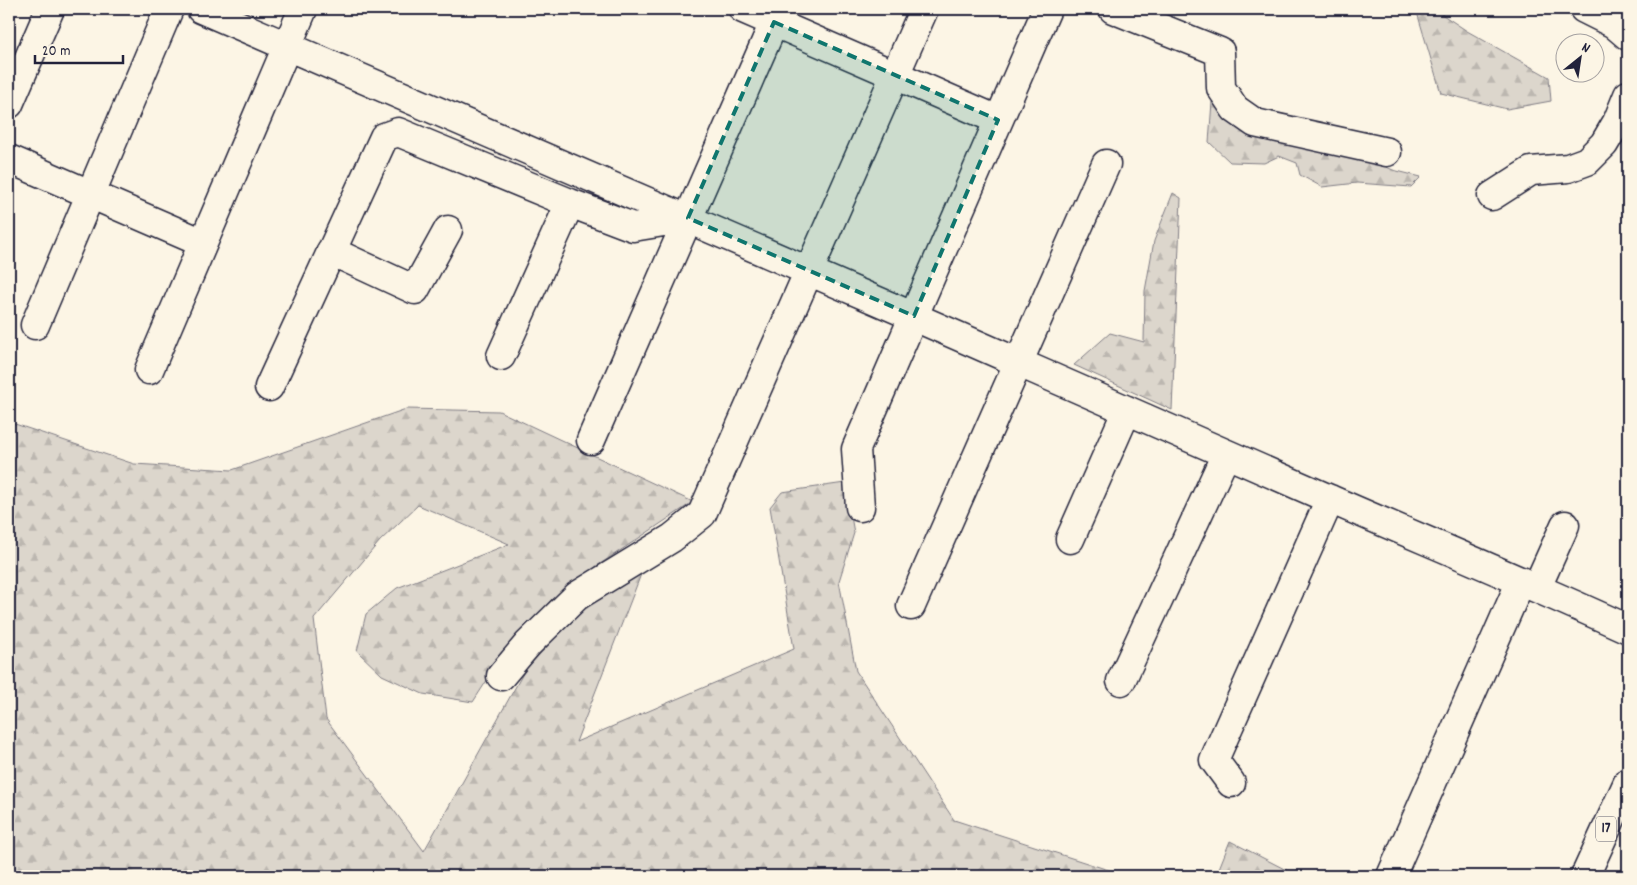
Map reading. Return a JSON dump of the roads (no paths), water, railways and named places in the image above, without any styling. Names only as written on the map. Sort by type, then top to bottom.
[{"type":"street","points":[[9,104],[50,9]]},
{"type":"street","points":[[35,325],[169,9]]},
{"type":"street","points":[[201,9],[810,270],[1330,500],[1529,584],[1628,630]]},
{"type":"street","points":[[149,370],[303,9]]},
{"type":"street","points":[[743,9],[777,15],[895,75],[998,120]]},
{"type":"street","points":[[501,676],[528,644],[578,596],[672,538],[702,514],[924,9]]},
{"type":"street","points":[[860,507],[856,449],[1047,9]]},
{"type":"street","points":[[1113,9],[1220,52],[1221,88],[1235,109],[1255,122],[1388,152]]},
{"type":"street","points":[[1584,9],[1614,24],[1628,36]]},
{"type":"street","points":[[591,440],[777,15]]},
{"type":"street","points":[[1492,196],[1531,171],[1568,168],[1587,161],[1604,144],[1617,122],[1628,95]]},
{"type":"street","points":[[269,387],[384,137],[398,132],[633,227],[688,218]]},
{"type":"street","points":[[9,159],[203,243]]},
{"type":"street","points":[[911,606],[1106,164]]},
{"type":"street","points":[[501,356],[570,203]]},
{"type":"street","points":[[331,251],[414,290],[448,230]]},
{"type":"street","points":[[1070,538],[1127,410]]},
{"type":"street","points":[[1121,681],[1226,454]]},
{"type":"street","points":[[1231,783],[1214,760],[1330,500]]},
{"type":"street","points":[[1391,876],[1529,584],[1565,524]]},
{"type":"street","name":"17","points":[[1585,876],[1628,782]]}]
